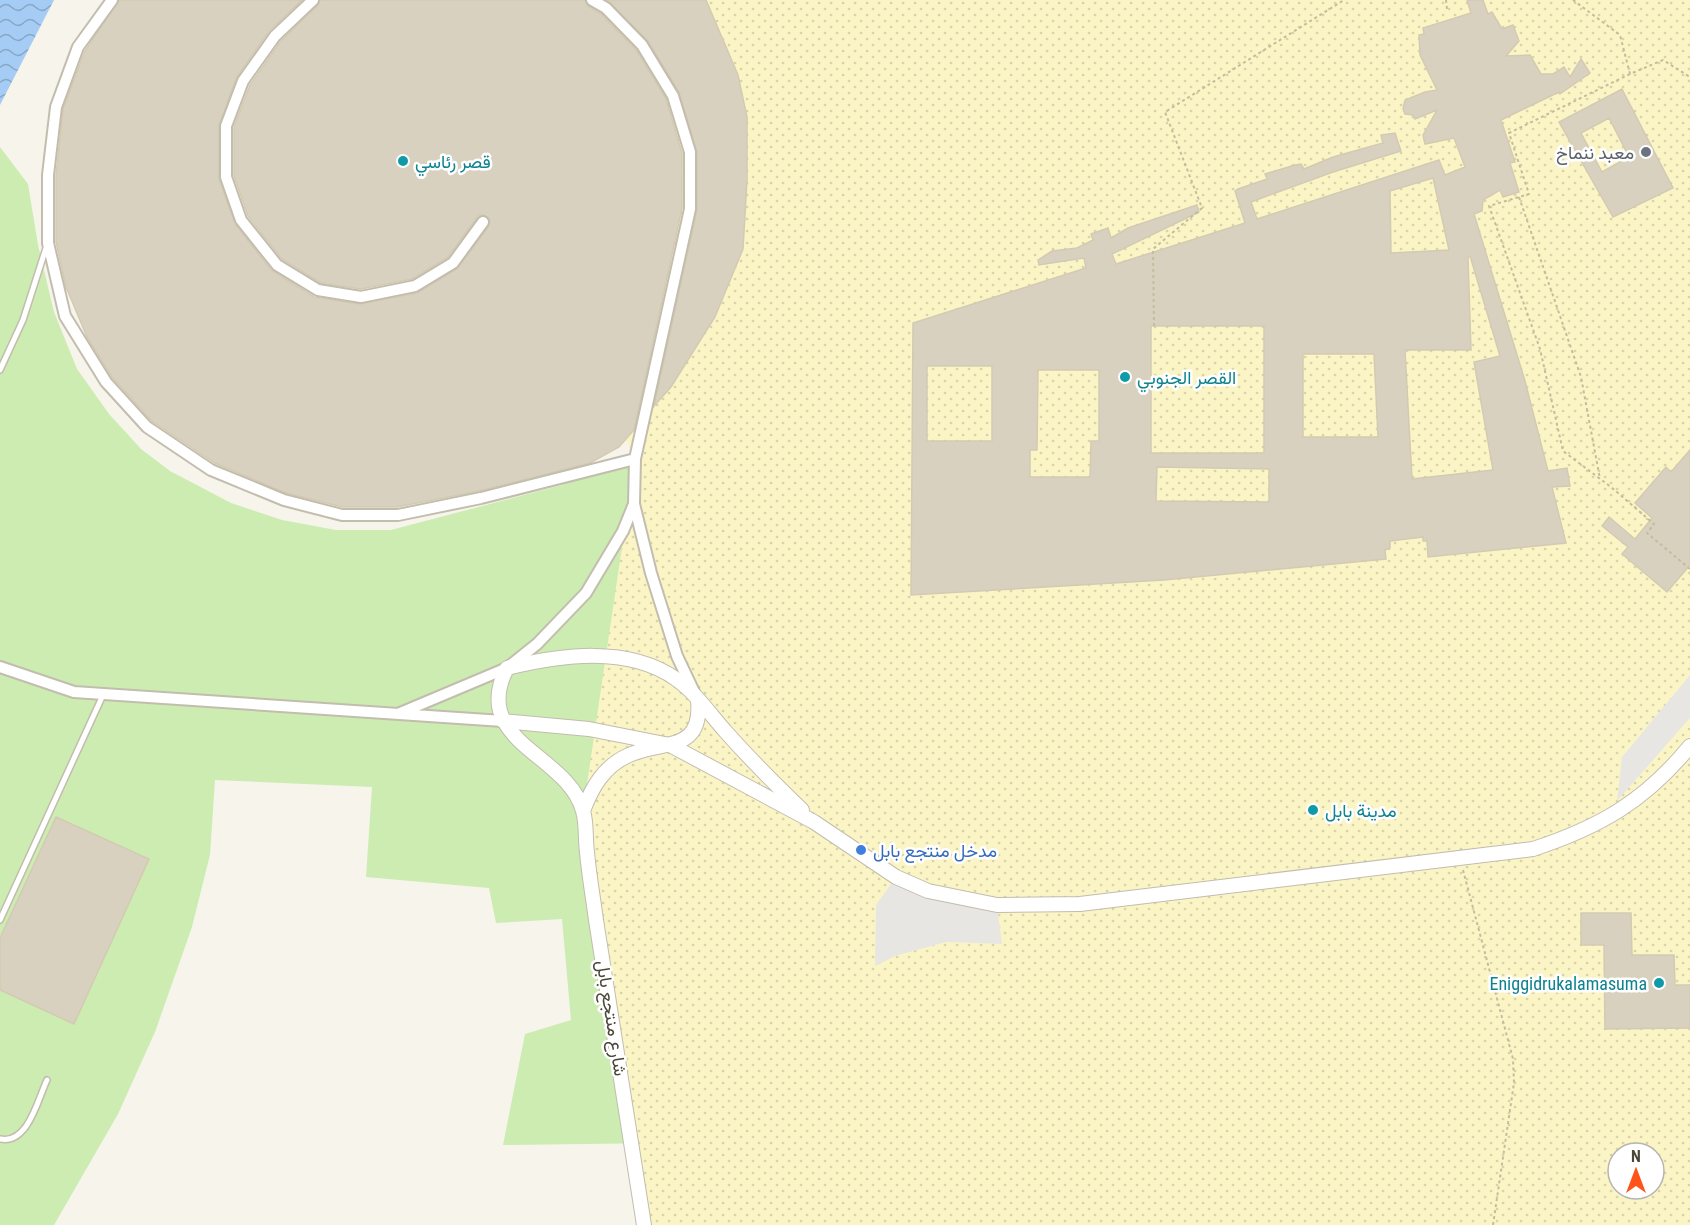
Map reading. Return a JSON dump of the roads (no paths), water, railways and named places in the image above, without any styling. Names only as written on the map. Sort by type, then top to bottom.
[{"type":"street","points":[[112,0],[78,47],[56,107],[48,175],[48,243],[65,316],[106,382],[147,427],[211,470],[284,500],[342,514],[398,514],[481,498],[635,459]]},
{"type":"street","points":[[313,0],[275,36],[243,81],[226,126],[226,177],[241,220],[277,265],[318,290],[361,297],[415,286],[453,262],[483,222]]},
{"type":"street","points":[[583,811],[598,780],[613,765],[629,755],[684,740],[694,731],[700,717],[698,700],[677,656],[664,618],[634,504],[635,459],[690,209],[690,152],[673,96],[642,45],[606,8],[592,0]]},
{"type":"street","points":[[503,721],[498,697],[507,668],[561,621],[586,593],[623,531],[634,504]]},
{"type":"street","points":[[394,715],[507,668],[562,658],[611,657],[658,669],[676,679],[814,822]]},
{"type":"street","points":[[0,667],[74,692],[503,721],[589,729],[670,745],[814,822],[912,885],[966,900],[1022,906],[1080,904],[1533,849],[1599,824],[1651,789],[1690,746]]},
{"type":"street","name":"شارع منتجع بابل","points":[[503,721],[513,735],[566,782],[583,811],[589,876],[644,1225]]},
{"type":"lane","points":[[0,370],[22,320],[48,243]]},
{"type":"lane","points":[[0,920],[104,693]]},
{"type":"lane","points":[[0,1139],[16,1137],[27,1126],[46,1080]]},
{"type":"water","points":[[0,0],[54,0],[0,105]]},
{"type":"place","name":"معبد ننماخ","points":[[1646,152]]},
{"type":"place","name":"قصر رئاسي","points":[[403,161]]},
{"type":"place","name":"القصر الجنوبي","points":[[1125,377]]},
{"type":"place","name":"مدينة بابل","points":[[1313,810]]},
{"type":"place","name":"مدخل منتجع بابل","points":[[861,850]]},
{"type":"place","name":"Eniggidrukalamasuma","points":[[1659,983]]}]
